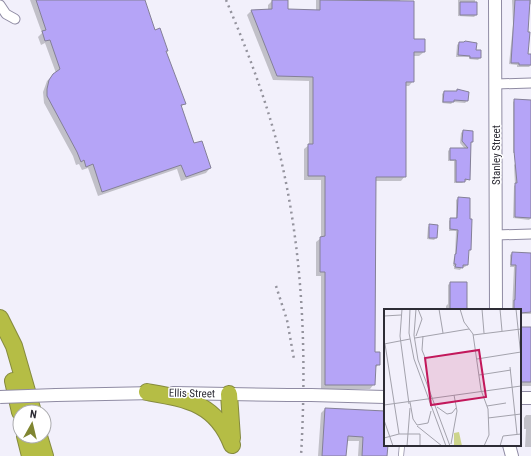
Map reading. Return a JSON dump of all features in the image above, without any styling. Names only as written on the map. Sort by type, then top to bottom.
[{"type":"highway","points":[[0,318],[14,346],[30,404]]},
{"type":"highway","points":[[0,324],[18,404]]},
{"type":"highway","points":[[147,392],[176,398],[205,408],[221,423],[229,437],[233,451]]},
{"type":"highway","points":[[229,394],[233,451]]},
{"type":"highway","points":[[27,444],[30,456]]},
{"type":"highway","points":[[41,444],[45,456]]},
{"type":"street","name":"Stanley Street","points":[[496,0],[496,309]]},
{"type":"street","points":[[0,6],[6,14],[15,19]]},
{"type":"street","points":[[496,84],[531,83]]},
{"type":"street","points":[[496,235],[531,234]]},
{"type":"street","name":"Ellis Street","points":[[0,397],[147,392],[384,397]]},
{"type":"street","points":[[509,446],[512,456]]},
{"type":"lane","points":[[401,456],[402,446]]},
{"type":"building","points":[[36,0],[145,0],[155,30],[160,28],[168,51],[166,51],[186,104],[181,105],[194,143],[202,141],[211,168],[186,177],[181,165],[102,192],[93,164],[86,167],[84,160],[81,162],[47,96],[49,80],[53,74],[60,69],[50,40],[45,41],[42,31],[46,30]]},
{"type":"building","points":[[272,0],[288,0],[288,9],[320,10],[320,0],[414,1],[414,39],[425,39],[425,52],[414,52],[414,82],[406,82],[406,177],[376,177],[375,352],[380,352],[380,365],[376,365],[375,385],[325,385],[325,272],[320,272],[320,237],[325,236],[325,176],[308,176],[308,144],[313,144],[313,77],[277,76],[251,10],[272,9]]},
{"type":"building","points":[[515,0],[530,0],[528,54],[531,54],[531,65],[511,63]]},
{"type":"building","points":[[460,2],[477,2],[477,15],[460,15]]},
{"type":"building","points":[[465,41],[477,43],[476,50],[481,50],[481,58],[470,58],[470,56],[458,55],[459,42]]},
{"type":"building","points":[[457,89],[469,92],[468,101],[454,100],[454,102],[443,102],[444,91],[457,91]]},
{"type":"building","points":[[514,99],[531,100],[531,218],[515,217],[515,183],[517,183],[514,151]]},
{"type":"building","points":[[463,130],[473,131],[473,142],[471,142],[470,180],[465,179],[465,182],[456,182],[456,160],[450,160],[450,148],[468,148],[462,141]]},
{"type":"building","points":[[458,197],[470,198],[470,219],[472,219],[471,250],[469,250],[468,265],[463,265],[463,268],[455,267],[456,264],[454,264],[458,230],[450,229],[450,218],[457,218]]},
{"type":"building","points":[[429,224],[438,225],[437,238],[429,238]]},
{"type":"building","points":[[512,252],[531,253],[531,312],[521,313],[521,309],[514,309],[516,265],[511,265]]},
{"type":"building","points":[[450,282],[467,282],[467,309],[450,309]]},
{"type":"building","points":[[521,327],[531,327],[531,382],[521,382]]},
{"type":"building","points":[[325,408],[384,411],[384,446],[388,446],[387,456],[362,456],[363,437],[348,436],[346,456],[322,456]]},
{"type":"railway","points":[[226,0],[241,35],[272,125],[286,181],[293,220],[298,259],[303,338],[303,417],[301,456]]},
{"type":"railway","points":[[276,286],[287,320],[294,359]]}]
